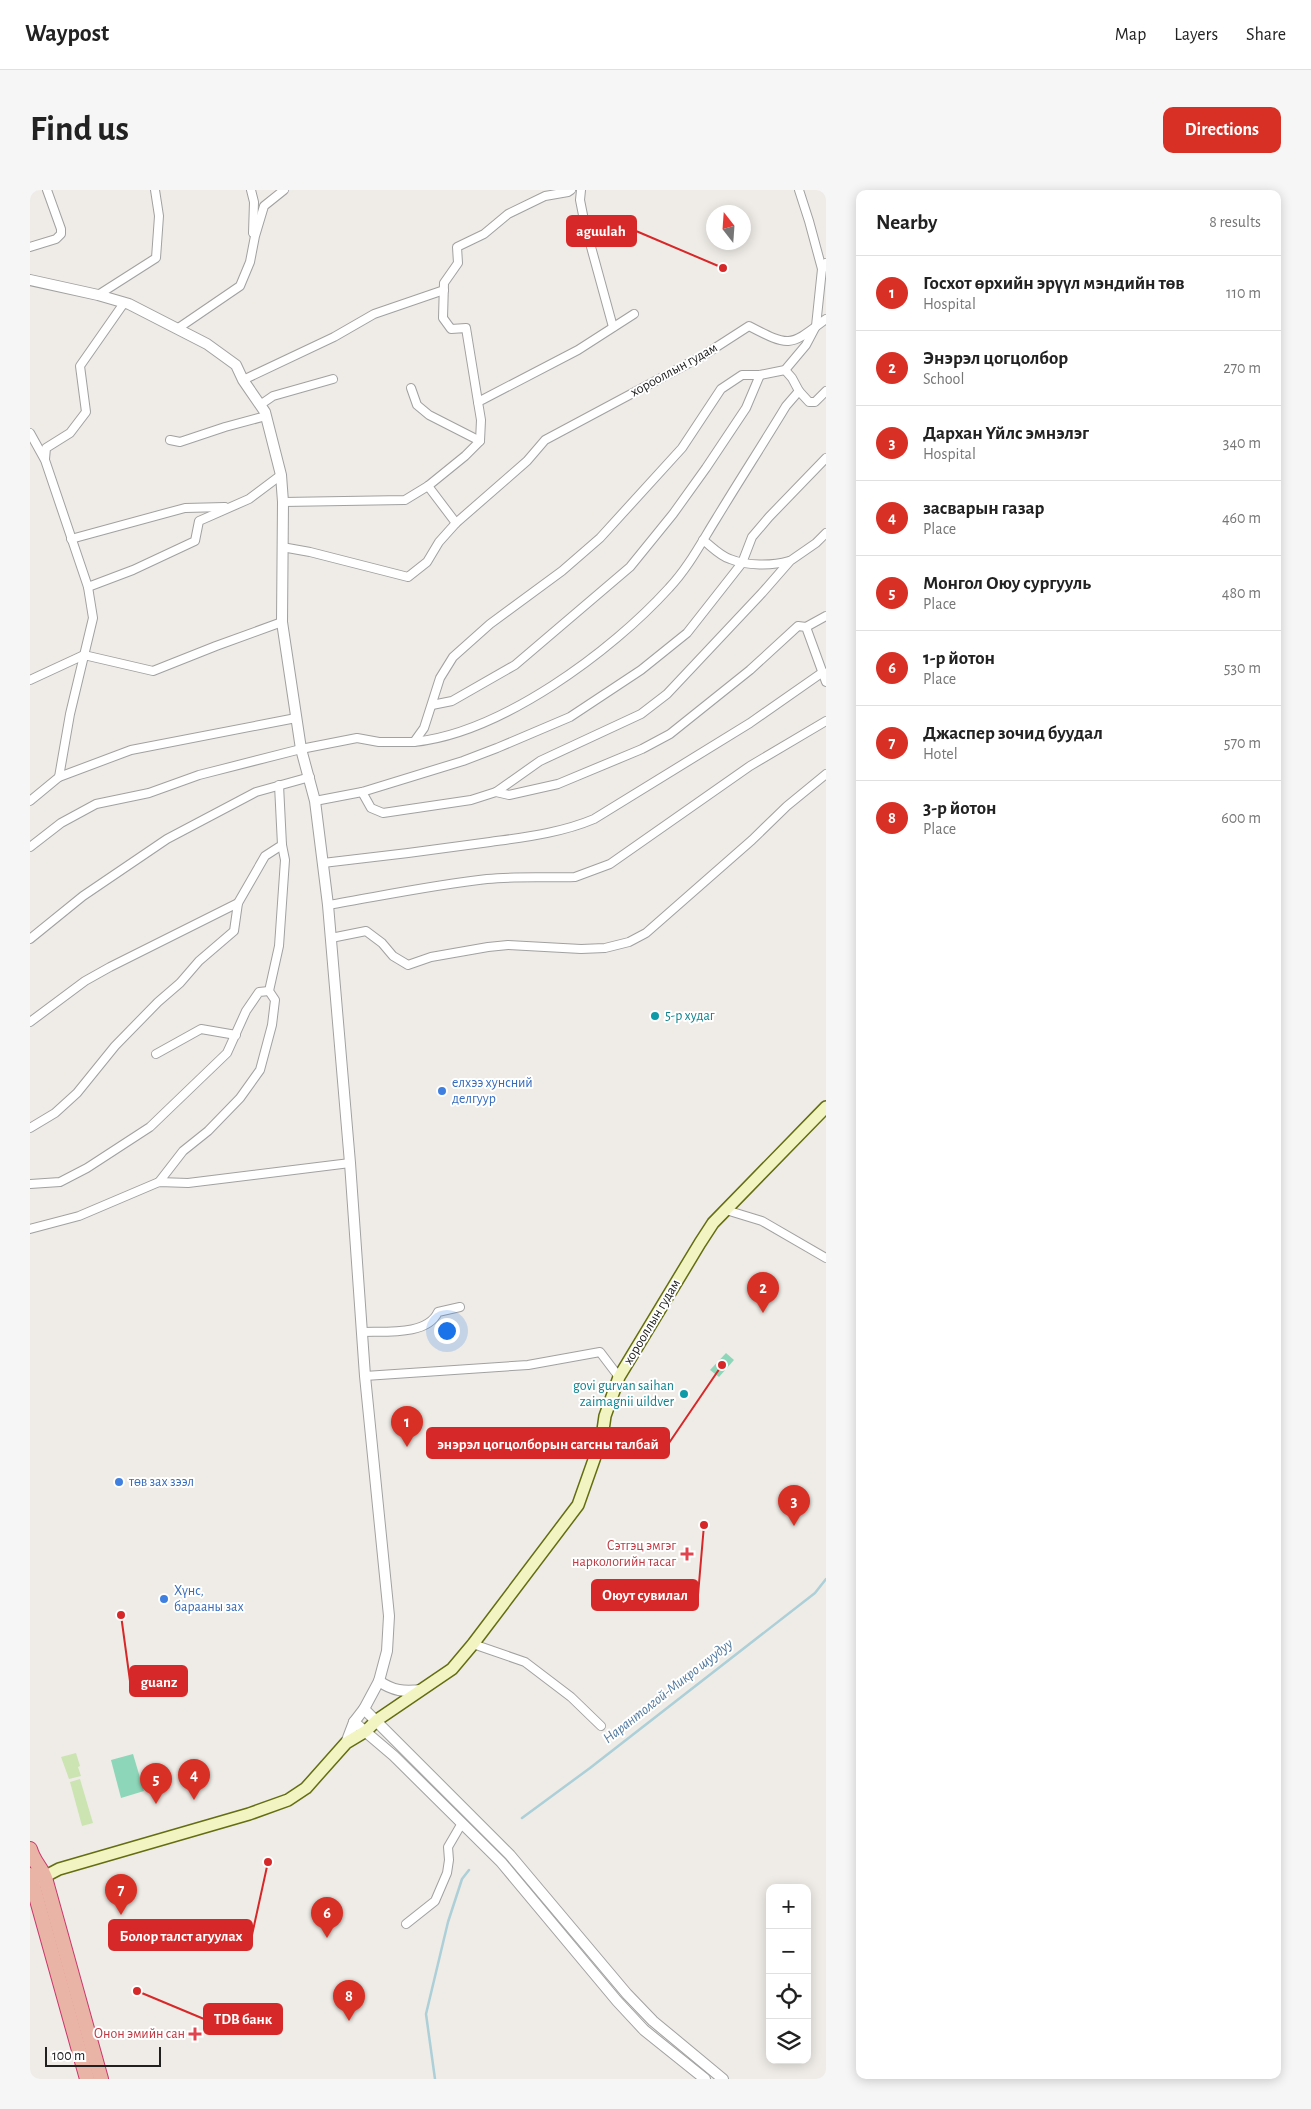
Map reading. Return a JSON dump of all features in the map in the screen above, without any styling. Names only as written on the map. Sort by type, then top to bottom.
[{"type":"highway","points":[[33,1871],[87,2079]]},
{"type":"highway","points":[[33,1871],[101,2079]]},
{"type":"main road","name":"хорооллын гудам","points":[[33,1871],[59,1870],[248,1814],[288,1800],[306,1788],[346,1743],[366,1731],[377,1720],[452,1669],[473,1644],[578,1504],[602,1437],[605,1416],[619,1377],[713,1223],[826,1107]]},
{"type":"street","points":[[30,248],[56,239],[61,234],[48,190]]},
{"type":"street","points":[[98,295],[156,258],[159,216],[154,190]]},
{"type":"street","points":[[251,190],[254,202],[252,255]]},
{"type":"street","points":[[177,329],[240,286],[252,255],[255,236],[264,206],[284,190]]},
{"type":"street","points":[[283,502],[405,500],[428,486],[466,456],[480,441],[481,420],[466,328],[451,329],[443,318],[444,283],[458,263],[457,247],[484,234],[508,214],[545,196],[571,190]]},
{"type":"street","points":[[581,190],[580,200],[584,225],[612,327]]},
{"type":"street","points":[[414,742],[424,728],[440,678],[453,657],[490,624],[562,571],[600,538],[682,448],[721,389],[742,375],[760,375],[785,370],[806,345],[816,326],[824,266],[799,190]]},
{"type":"street","points":[[30,280],[98,295],[124,303],[207,344],[236,365],[243,380],[266,416],[281,475],[283,502],[282,622],[301,749],[315,801],[328,905],[350,1163],[365,1376],[389,1616],[387,1650],[379,1681],[364,1709],[354,1722],[346,1743]]},
{"type":"street","points":[[243,380],[334,337],[374,314],[444,290]]},
{"type":"street","points":[[44,460],[46,448],[70,433],[86,412],[80,366],[124,303]]},
{"type":"street","points":[[478,402],[578,350],[634,314]]},
{"type":"street","name":"хорооллын гудам","points":[[456,522],[527,461],[545,440],[704,355],[749,326],[780,342],[803,338],[826,319]]},
{"type":"street","points":[[785,370],[792,378],[799,392],[809,402],[815,402],[826,391]]},
{"type":"street","points":[[432,705],[452,701],[515,665],[630,567],[673,514],[706,468],[746,408],[760,375]]},
{"type":"street","points":[[260,405],[274,396],[333,379]]},
{"type":"street","points":[[411,388],[417,405],[429,415],[480,441]]},
{"type":"street","points":[[30,847],[61,823],[96,804],[149,793],[199,775],[301,749],[357,738],[379,742],[429,740],[458,732],[514,709],[574,672],[606,647],[670,588],[703,540],[786,406],[799,392]]},
{"type":"street","points":[[170,440],[180,442],[266,416]]},
{"type":"street","points":[[30,433],[44,460],[88,587],[93,618],[70,714],[59,777]]},
{"type":"street","points":[[315,801],[362,792],[463,761],[570,717],[641,670],[687,633],[742,563],[752,537],[826,458]]},
{"type":"street","points":[[88,587],[133,570],[195,541],[199,521],[249,499],[281,475]]},
{"type":"street","points":[[282,547],[310,552],[408,577],[427,562],[439,542],[456,522],[428,486]]},
{"type":"street","points":[[71,539],[185,508],[230,507]]},
{"type":"street","points":[[362,792],[371,808],[383,813],[471,800],[496,792],[540,761],[640,714],[667,694],[708,652],[790,561],[816,543],[826,533]]},
{"type":"street","points":[[703,540],[728,559],[742,563],[781,563],[790,561]]},
{"type":"street","points":[[496,792],[509,795],[543,788],[642,749],[682,726],[774,650],[798,626],[806,627],[826,616]]},
{"type":"street","points":[[30,680],[84,655],[154,671],[282,622]]},
{"type":"street","points":[[806,627],[826,682]]},
{"type":"street","points":[[323,863],[536,836],[580,825],[594,819],[750,723],[823,672]]},
{"type":"street","points":[[30,801],[59,777],[131,750],[296,718]]},
{"type":"street","points":[[328,905],[383,896],[400,891],[481,880],[575,877],[589,873],[610,864],[750,766],[826,721]]},
{"type":"street","points":[[331,938],[366,932],[382,943],[394,956],[408,965],[431,957],[479,948],[508,945],[605,948],[629,942],[646,934],[752,840],[787,806],[826,774]]},
{"type":"street","points":[[30,939],[83,896],[167,840],[256,792],[310,778]]},
{"type":"street","points":[[269,991],[279,946],[285,860],[282,845],[279,786]]},
{"type":"street","points":[[30,1128],[55,1112],[77,1093],[121,1040],[158,1002],[180,983],[199,961],[234,931],[238,903],[266,856],[282,845]]},
{"type":"street","points":[[30,1022],[85,981],[238,903]]},
{"type":"street","points":[[30,1184],[60,1182],[87,1168],[150,1127],[227,1053],[246,1011],[259,992],[269,991]]},
{"type":"street","points":[[159,1182],[183,1151],[208,1131],[240,1098],[260,1070],[272,1025],[276,1000],[269,991]]},
{"type":"street","points":[[156,1054],[201,1029],[236,1035]]},
{"type":"street","points":[[30,1230],[79,1216],[159,1182],[188,1183],[350,1163]]},
{"type":"street","points":[[726,1210],[762,1221],[826,1258]]},
{"type":"street","points":[[362,1332],[409,1329],[424,1326],[438,1312],[460,1307]]},
{"type":"street","points":[[365,1376],[528,1364],[600,1352],[619,1377]]},
{"type":"street","points":[[473,1644],[525,1662],[571,1697],[601,1726]]},
{"type":"street","points":[[379,1681],[388,1688],[399,1691],[422,1690]]},
{"type":"street","points":[[364,1709],[510,1855],[621,1987],[653,2021],[723,2079]]},
{"type":"street","points":[[354,1722],[366,1731],[501,1862],[617,2001],[644,2030],[705,2079]]},
{"type":"street","points":[[406,1924],[435,1901],[447,1873],[448,1848],[462,1823]]},
{"type":"green space","points":[[726,1353],[734,1360],[719,1377],[710,1370]]},
{"type":"green space","points":[[76,1753],[81,1776],[69,1779],[61,1757]]},
{"type":"green space","points":[[133,1754],[144,1791],[121,1798],[111,1760]]},
{"type":"green space","points":[[80,1779],[93,1823],[82,1826],[70,1782]]},
{"type":"waterway","name":"Нарантолгой-Микро шуудуу","points":[[522,1818],[590,1768],[815,1593],[826,1579]]},
{"type":"waterway","name":"Нарантолгой-Микро шуудуу","points":[[435,2079],[426,2014],[448,1922],[462,1879],[469,1870]]},
{"type":"place","name":"aguulah","points":[[723,268]]},
{"type":"place","name":"5-р худаг","points":[[655,1016]]},
{"type":"place","name":"елхээ хунсний делгуур","points":[[442,1091]]},
{"type":"place","name":"Энэрэл цогцолбор","points":[[763,1313]]},
{"type":"place","name":"энэрэл цогцолборын сагсны талбай","points":[[722,1365]]},
{"type":"place","name":"govi gurvan saihan zaimagnii uildver","points":[[684,1394]]},
{"type":"place","name":"Госхот өрхийн эрүүл мэндийн төв","points":[[407,1447]]},
{"type":"place","name":"төв зах зээл","points":[[119,1482]]},
{"type":"place","name":"Оюут сувилал","points":[[704,1525]]},
{"type":"place","name":"Дархан Үйлс эмнэлэг","points":[[794,1526]]},
{"type":"place","name":"Сэтгэц эмгэг наркологийн тасаг","points":[[687,1554]]},
{"type":"place","name":"Хүнс, барааны зах","points":[[164,1599]]},
{"type":"place","name":"guanz","points":[[121,1615]]},
{"type":"place","name":"засварын газар","points":[[194,1800]]},
{"type":"place","name":"Монгол Оюу сургууль","points":[[156,1804]]},
{"type":"place","name":"Болор талст агуулах","points":[[268,1862]]},
{"type":"place","name":"Джаспер зочид буудал","points":[[121,1915]]},
{"type":"place","name":"1-р йотон","points":[[327,1938]]},
{"type":"place","name":"TDB банк","points":[[137,1991]]},
{"type":"place","name":"3-р йотон","points":[[349,2021]]},
{"type":"place","name":"Онон эмийн сан","points":[[195,2034]]}]
